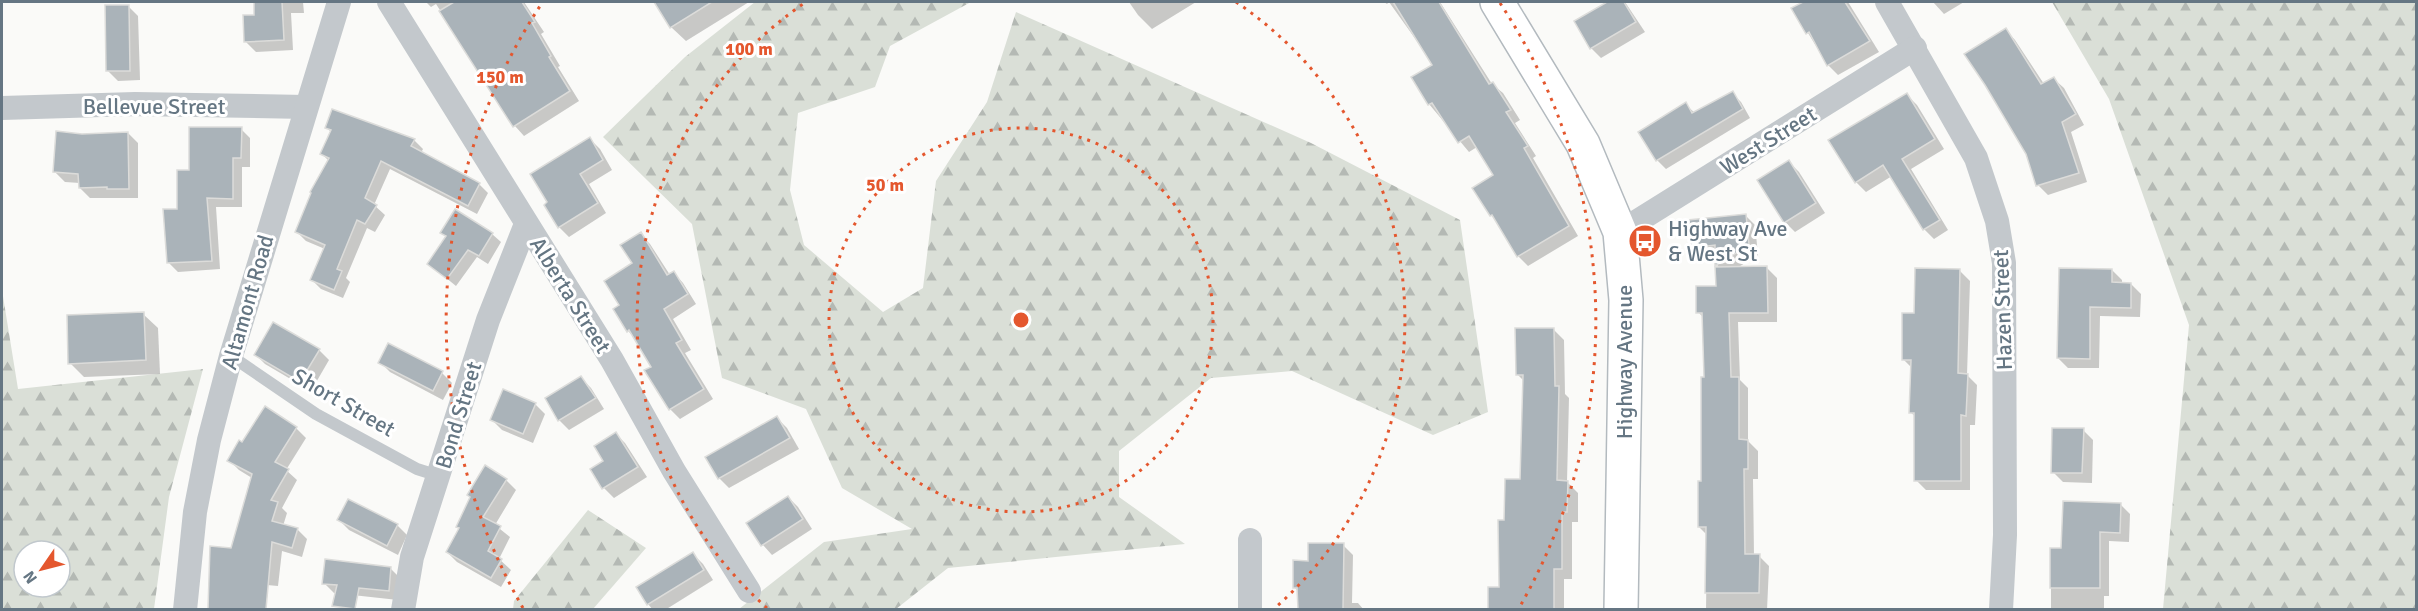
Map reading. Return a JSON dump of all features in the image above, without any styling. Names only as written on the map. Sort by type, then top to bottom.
[{"type":"main road","name":"Highway Avenue","points":[[1497,2],[1583,144],[1620,232],[1625,285],[1626,340],[1621,609]]},
{"type":"street","name":"Altamont Road","points":[[185,609],[195,512],[209,440],[231,356],[339,2]]},
{"type":"street","name":"Alberta Street","points":[[389,2],[612,360],[674,471],[749,591]]},
{"type":"street","name":"Hazen Street","points":[[1887,2],[1976,158],[1997,221],[2004,263],[2004,535],[2001,609]]},
{"type":"street","name":"West Street","points":[[1620,232],[1915,48]]},
{"type":"street","name":"Bellevue Street","points":[[2,108],[135,104],[306,107]]},
{"type":"street","name":"Bond Street","points":[[403,609],[412,557],[488,320],[526,224]]},
{"type":"street","points":[[1250,540],[1250,609]]},
{"type":"lane","name":"Short Street","points":[[231,356],[316,414],[417,469],[439,476]]},
{"type":"green space","points":[[755,2],[971,2],[890,46],[875,87],[798,113],[790,190],[804,245],[883,312],[923,288],[936,181],[987,102],[1016,12],[1311,143],[1460,220],[1488,412],[1433,435],[1292,371],[1211,378],[1119,451],[1119,497],[1185,544],[948,568],[896,609],[739,609],[824,542],[912,529],[842,488],[806,409],[722,378],[692,224],[603,137],[685,57]]},
{"type":"green space","points":[[2052,2],[2416,2],[2416,609],[2163,609],[2189,325],[2109,99]]},
{"type":"green space","points":[[2,290],[18,389],[203,369],[169,497],[154,609],[2,609]]},
{"type":"green space","points":[[588,510],[646,548],[593,609],[513,609],[514,601]]},
{"type":"building","points":[[254,2],[282,2],[284,40],[244,42],[243,15],[254,15]]},
{"type":"building","points":[[454,2],[522,2],[535,22],[532,23],[551,56],[549,57],[570,91],[513,127],[439,11]]},
{"type":"building","points":[[654,2],[712,2],[670,28]]},
{"type":"building","points":[[1393,2],[1439,2],[1489,84],[1493,82],[1511,110],[1506,112],[1528,146],[1524,148],[1569,226],[1517,257],[1492,215],[1490,216],[1472,188],[1493,175],[1469,136],[1458,143],[1432,103],[1428,105],[1411,77],[1432,65]]},
{"type":"building","points":[[1607,2],[1624,2],[1636,22],[1590,49],[1574,21]]},
{"type":"building","points":[[1803,2],[1845,2],[1870,41],[1827,66],[1809,32],[1806,34],[1791,8]]},
{"type":"building","points":[[105,5],[129,5],[130,71],[106,71]]},
{"type":"building","points":[[2006,28],[2041,84],[2054,77],[2076,114],[2062,122],[2079,173],[2036,186],[2026,154],[1964,54]]},
{"type":"building","points":[[1733,91],[1743,109],[1656,161],[1638,132],[1686,102],[1692,113]]},
{"type":"building","points":[[1907,93],[1935,139],[1902,159],[1940,220],[1923,230],[1883,165],[1855,183],[1828,140]]},
{"type":"building","points":[[332,109],[415,139],[411,146],[480,183],[468,206],[381,161],[365,198],[377,205],[365,224],[357,220],[337,269],[342,271],[334,290],[310,280],[325,245],[295,232],[310,192],[329,158],[320,154],[331,130],[325,128]]},
{"type":"building","points":[[189,127],[242,127],[241,158],[233,158],[233,199],[207,198],[212,261],[167,263],[163,209],[177,209],[177,170],[189,170]]},
{"type":"building","points":[[56,131],[82,134],[128,132],[129,189],[79,188],[78,174],[53,172]]},
{"type":"building","points":[[590,137],[603,160],[580,174],[598,203],[558,228],[544,205],[547,202],[530,174]]},
{"type":"building","points":[[1789,160],[1816,203],[1784,223],[1757,180]]},
{"type":"building","points":[[455,209],[493,233],[479,256],[468,250],[447,279],[427,264],[446,236],[440,233]]},
{"type":"building","points":[[1746,214],[1749,245],[1715,266],[1715,245],[1691,248],[1688,220]]},
{"type":"building","points":[[641,232],[667,275],[674,271],[688,294],[664,309],[682,340],[676,343],[704,389],[669,410],[644,370],[651,367],[629,330],[627,332],[613,309],[619,305],[604,281],[632,263],[620,245]]},
{"type":"building","points":[[1767,266],[1768,313],[1729,313],[1731,377],[1739,377],[1739,439],[1748,440],[1748,469],[1744,469],[1745,554],[1760,554],[1759,593],[1705,593],[1706,527],[1698,527],[1698,481],[1701,481],[1701,377],[1704,377],[1702,313],[1696,313],[1696,286],[1716,286],[1715,267]]},
{"type":"building","points":[[1915,268],[1960,269],[1958,373],[1968,374],[1966,416],[1961,415],[1961,481],[1914,481],[1914,413],[1909,413],[1911,360],[1902,360],[1902,313],[1914,313]]},
{"type":"building","points":[[2059,268],[2112,269],[2112,282],[2131,283],[2131,308],[2090,307],[2090,359],[2057,358]]},
{"type":"building","points":[[144,312],[146,360],[68,364],[67,315]]},
{"type":"building","points":[[273,322],[320,349],[300,382],[254,355]]},
{"type":"building","points":[[1515,328],[1554,328],[1555,386],[1559,386],[1557,480],[1568,481],[1567,512],[1562,512],[1562,569],[1554,569],[1554,609],[1488,609],[1488,587],[1499,587],[1498,520],[1504,520],[1505,479],[1520,479],[1523,375],[1516,375]]},
{"type":"building","points":[[388,343],[443,371],[433,391],[378,363]]},
{"type":"building","points":[[581,376],[596,398],[558,421],[545,398]]},
{"type":"building","points":[[503,389],[536,403],[523,434],[490,420]]},
{"type":"building","points":[[265,406],[297,427],[275,462],[289,469],[271,500],[278,502],[272,521],[298,528],[292,548],[272,542],[266,609],[208,609],[210,546],[231,548],[252,474],[227,461],[239,440],[242,442]]},
{"type":"building","points":[[777,416],[790,438],[718,479],[705,457]]},
{"type":"building","points":[[2052,428],[2084,428],[2082,473],[2051,473]]},
{"type":"building","points":[[616,432],[638,467],[602,489],[590,469],[603,461],[594,446]]},
{"type":"building","points":[[485,465],[507,479],[483,517],[501,526],[488,551],[502,559],[491,578],[446,552],[459,528],[456,527],[470,497],[467,495]]},
{"type":"building","points":[[788,496],[803,519],[761,546],[746,523]]},
{"type":"building","points":[[348,499],[398,524],[387,546],[337,520]]},
{"type":"building","points":[[2063,501],[2121,503],[2120,533],[2100,532],[2100,588],[2050,588],[2050,548],[2061,548]]},
{"type":"building","points":[[1308,543],[1344,543],[1343,609],[1298,609],[1297,588],[1293,588],[1293,560],[1308,561]]},
{"type":"building","points":[[693,552],[704,570],[647,605],[636,587]]},
{"type":"building","points":[[325,559],[391,567],[389,591],[359,588],[355,609],[332,606],[337,585],[322,584]]},
{"type":"place","name":"Highway Ave & West St","points":[[1645,241]]}]
